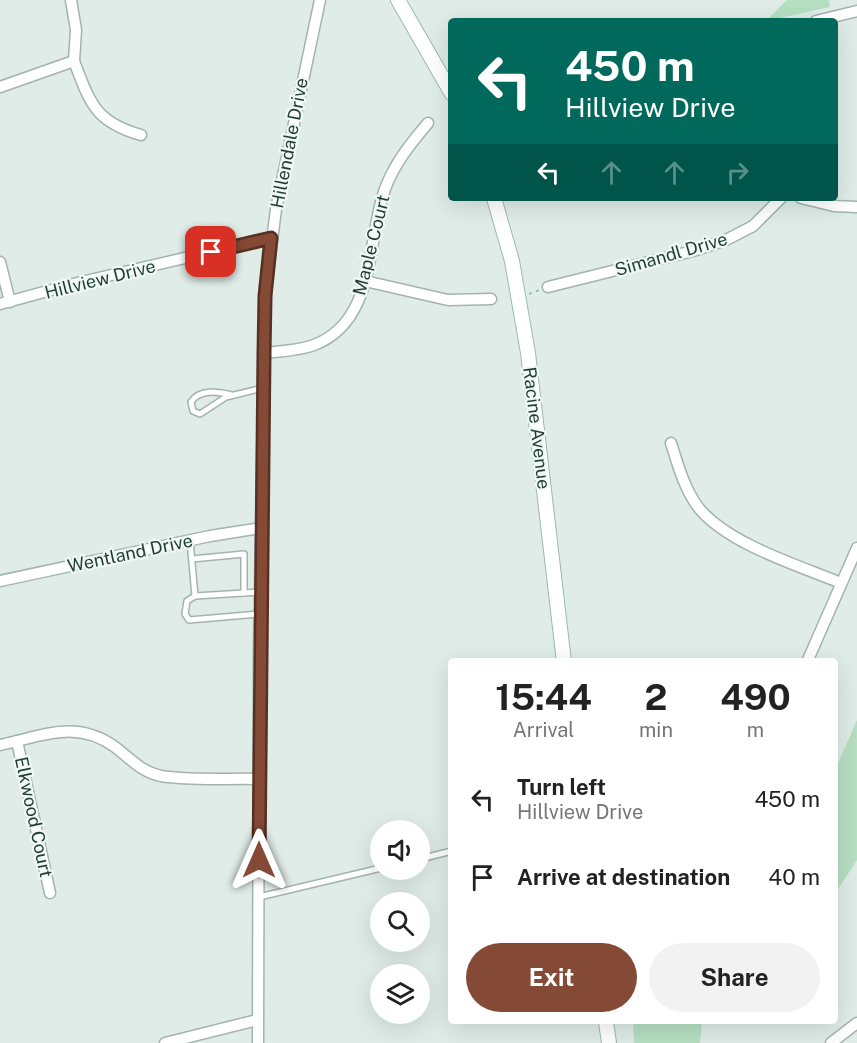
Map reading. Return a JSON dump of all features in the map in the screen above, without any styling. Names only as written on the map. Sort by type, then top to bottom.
[{"type":"main road","points":[[398,0],[448,87]]},
{"type":"main road","name":"Racine Avenue","points":[[495,201],[519,297],[564,658]]},
{"type":"main road","points":[[606,1024],[609,1043]]},
{"type":"street","points":[[71,0],[76,30],[74,61],[89,100],[100,116],[120,129],[141,135]]},
{"type":"street","name":"Hillendale Drive","points":[[258,1043],[260,614],[265,296],[271,238],[304,66],[320,0]]},
{"type":"street","points":[[828,18],[857,11]]},
{"type":"street","points":[[0,87],[74,61]]},
{"type":"street","name":"Maple Court","points":[[264,353],[306,348],[327,339],[347,322],[365,280],[384,191],[396,165],[428,123]]},
{"type":"street","name":"Simandl Drive","points":[[548,287],[693,251],[726,240],[753,226],[778,201]]},
{"type":"street","points":[[813,201],[834,206],[857,207]]},
{"type":"street","name":"Hillview Drive","points":[[5,303],[77,283],[271,238]]},
{"type":"street","points":[[0,262],[5,303]]},
{"type":"street","points":[[365,280],[448,300],[491,299]]},
{"type":"street","points":[[671,442],[691,496],[713,522],[744,541],[841,584]]},
{"type":"street","name":"Wentland Drive","points":[[0,581],[190,540],[261,528]]},
{"type":"street","points":[[809,658],[857,548]]},
{"type":"street","points":[[0,745],[72,729],[95,735],[116,748],[138,768],[161,776],[259,779]]},
{"type":"street","name":"Elkwood Court","points":[[17,741],[50,893]]},
{"type":"street","points":[[165,1043],[257,1020]]},
{"type":"street","points":[[831,1043],[857,1023]]},
{"type":"lane","points":[[232,395],[211,392],[198,394],[191,402],[193,411],[200,414],[232,395],[263,388]]},
{"type":"lane","points":[[190,540],[195,596]]},
{"type":"lane","points":[[192,559],[244,554],[244,593]]},
{"type":"lane","points":[[260,614],[189,620],[185,614],[188,601],[195,596],[261,592]]},
{"type":"lane","points":[[430,856],[448,852]]},
{"type":"lane","points":[[259,897],[370,871]]},
{"type":"path","points":[[519,297],[548,287]]},
{"type":"green space","points":[[787,0],[829,0],[830,7],[780,18],[769,18]]},
{"type":"green space","points":[[857,720],[857,860],[838,889],[838,763]]},
{"type":"green space","points":[[633,1024],[702,1024],[700,1043],[634,1043]]},
{"type":"route","points":[[211,252],[271,238],[265,296],[259,651],[259,860]]}]
